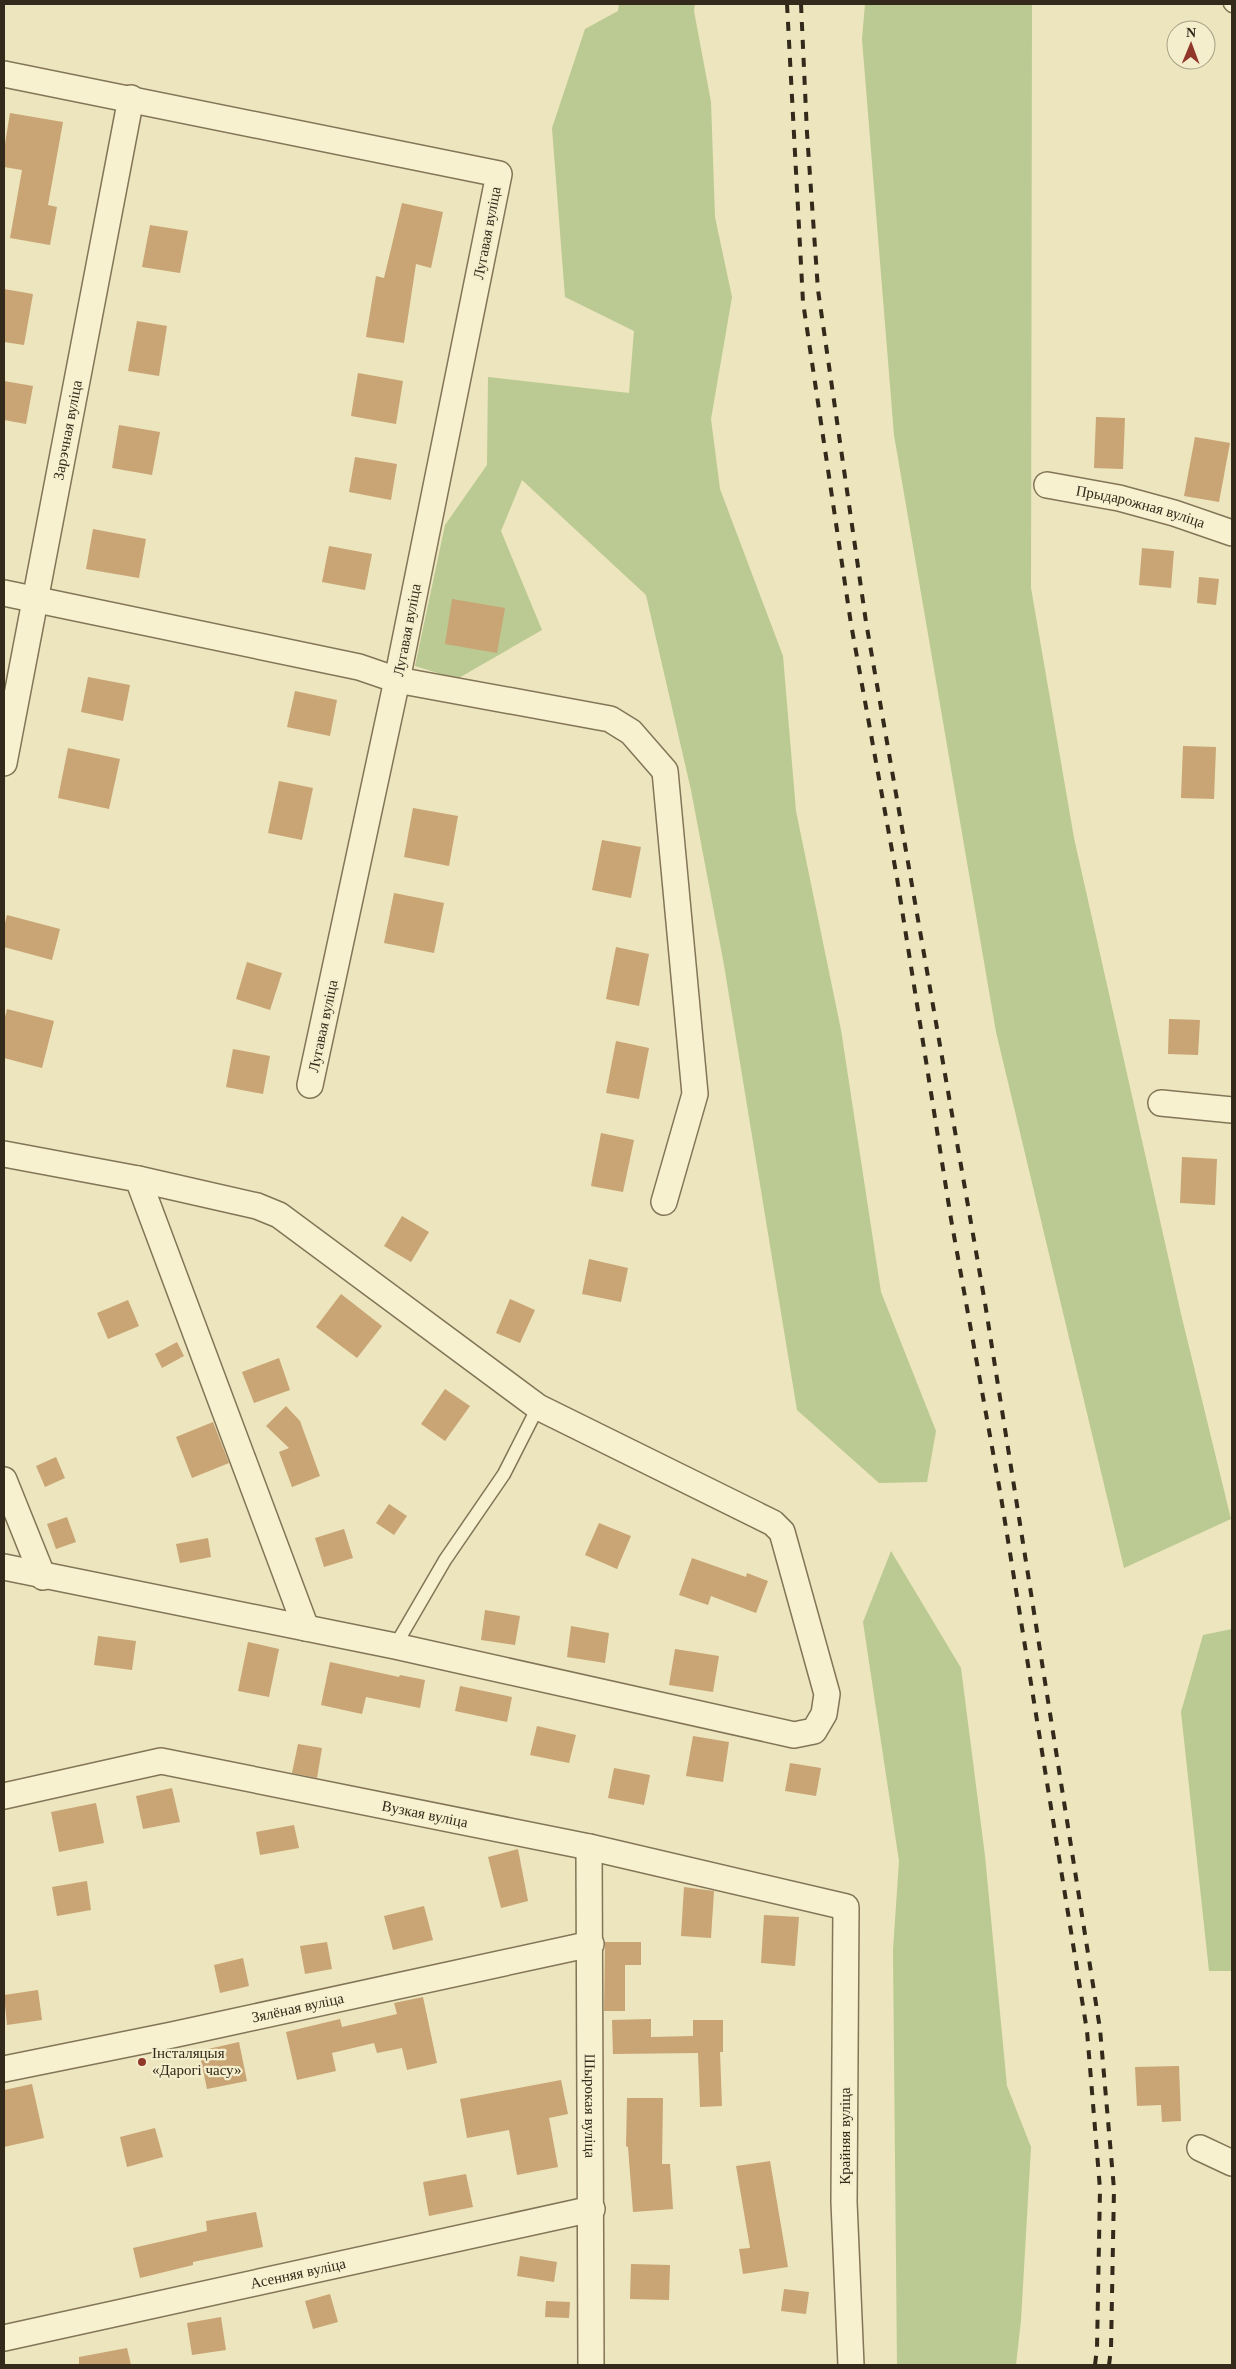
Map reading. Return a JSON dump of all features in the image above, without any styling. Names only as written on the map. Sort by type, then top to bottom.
[{"type":"street","points":[[4,74],[131,98]]},
{"type":"street","name":"Лугавая вуліца","points":[[131,98],[499,174],[397,680],[310,1085]]},
{"type":"street","name":"Зарэчная вуліца","points":[[4,763],[131,98]]},
{"type":"street","name":"Прыдарожная вуліца","points":[[1046,485],[1119,498],[1174,513],[1232,533]]},
{"type":"street","points":[[4,593],[359,666],[397,680],[610,719],[631,732],[665,772],[695,1094],[664,1202]]},
{"type":"street","points":[[1161,1103],[1232,1110]]},
{"type":"street","points":[[4,1154],[138,1179],[257,1206],[279,1215],[538,1407],[773,1523],[782,1532],[827,1694],[824,1714],[814,1731],[794,1735],[395,1646],[4,1567]]},
{"type":"street","points":[[138,1179],[306,1628]]},
{"type":"street","points":[[4,1480],[43,1576]]},
{"type":"street","name":"Вузкая вуліца","points":[[4,1796],[160,1761],[590,1847],[846,1907]]},
{"type":"street","name":"Шырокая вуліца","points":[[590,1847],[592,2209],[590,2365]]},
{"type":"street","name":"Крайняя вуліца","points":[[846,1907],[844,2202],[851,2365]]},
{"type":"street","name":"Зялёная вуліца","points":[[4,2069],[172,2035],[591,1944]]},
{"type":"street","points":[[1200,2148],[1232,2162]]},
{"type":"street","name":"Асенняя вуліца","points":[[4,2338],[592,2209]]},
{"type":"lane","points":[[395,1646],[446,1560],[504,1474],[538,1407]]},
{"type":"green space","points":[[619,4],[695,4],[694,11],[711,102],[715,217],[732,297],[711,419],[720,489],[783,656],[796,811],[841,1030],[881,1292],[936,1431],[927,1482],[879,1483],[797,1410],[724,965],[691,790],[646,595],[522,480],[501,531],[542,630],[457,679],[415,666],[445,525],[487,465],[488,377],[629,393],[634,331],[565,297],[552,128],[585,29],[618,11]]},
{"type":"green space","points":[[865,4],[1032,4],[1031,588],[1074,838],[1181,1314],[1231,1519],[1124,1568],[996,1032],[894,435],[862,39]]},
{"type":"green space","points":[[891,1551],[961,1668],[985,1856],[1007,2086],[1031,2147],[1021,2320],[1016,2365],[897,2365],[893,1950],[899,1861],[863,1622]]},
{"type":"green space","points":[[1232,1629],[1232,1971],[1209,1971],[1181,1712],[1203,1635]]},
{"type":"building","points":[[10,113],[63,122],[48,205],[57,207],[50,245],[10,238],[22,170],[4,167],[4,150]]},
{"type":"building","points":[[402,203],[443,212],[431,268],[416,264],[404,343],[366,337],[376,276],[384,278]]},
{"type":"building","points":[[150,225],[188,231],[180,273],[142,267]]},
{"type":"building","points":[[4,289],[33,294],[24,345],[4,342]]},
{"type":"building","points":[[137,321],[167,326],[159,376],[128,371]]},
{"type":"building","points":[[358,373],[403,381],[396,424],[351,416]]},
{"type":"building","points":[[4,381],[33,386],[26,424],[4,420]]},
{"type":"building","points":[[1096,417],[1125,418],[1123,469],[1094,468]]},
{"type":"building","points":[[119,425],[160,432],[152,475],[112,468]]},
{"type":"building","points":[[1195,437],[1230,443],[1219,502],[1184,496]]},
{"type":"building","points":[[355,457],[397,464],[391,500],[349,492]]},
{"type":"building","points":[[93,529],[146,539],[139,578],[86,569]]},
{"type":"building","points":[[329,546],[372,554],[365,590],[322,582]]},
{"type":"building","points":[[1142,548],[1174,551],[1171,588],[1139,585]]},
{"type":"building","points":[[1199,577],[1219,579],[1216,605],[1197,603]]},
{"type":"building","points":[[452,599],[505,608],[497,653],[445,644]]},
{"type":"building","points":[[88,677],[130,685],[123,721],[81,712]]},
{"type":"building","points":[[295,691],[337,700],[330,736],[287,727]]},
{"type":"building","points":[[1183,746],[1216,747],[1214,799],[1181,798]]},
{"type":"building","points":[[68,748],[120,759],[109,809],[58,798]]},
{"type":"building","points":[[279,781],[313,788],[302,840],[268,833]]},
{"type":"building","points":[[413,808],[458,816],[449,866],[404,857]]},
{"type":"building","points":[[602,840],[641,847],[631,898],[592,890]]},
{"type":"building","points":[[394,893],[444,903],[434,953],[384,943]]},
{"type":"building","points":[[7,915],[60,929],[52,960],[4,947],[4,927]]},
{"type":"building","points":[[616,947],[649,954],[639,1006],[606,999]]},
{"type":"building","points":[[247,962],[282,973],[270,1010],[236,999]]},
{"type":"building","points":[[7,1009],[54,1021],[42,1068],[4,1058],[4,1021]]},
{"type":"building","points":[[1169,1019],[1200,1020],[1198,1055],[1168,1054]]},
{"type":"building","points":[[616,1041],[649,1048],[639,1099],[606,1093]]},
{"type":"building","points":[[233,1049],[270,1056],[263,1094],[226,1087]]},
{"type":"building","points":[[601,1133],[634,1140],[623,1192],[591,1186]]},
{"type":"building","points":[[1182,1157],[1217,1159],[1215,1205],[1180,1203]]},
{"type":"building","points":[[402,1216],[429,1232],[411,1262],[384,1246]]},
{"type":"building","points":[[589,1259],[628,1268],[621,1302],[582,1294]]},
{"type":"building","points":[[341,1294],[382,1326],[357,1358],[316,1327]]},
{"type":"building","points":[[510,1299],[535,1310],[520,1343],[496,1333]]},
{"type":"building","points":[[128,1300],[139,1326],[108,1339],[97,1313]]},
{"type":"building","points":[[177,1342],[184,1356],[162,1368],[155,1354]]},
{"type":"building","points":[[279,1358],[290,1390],[254,1403],[242,1372]]},
{"type":"building","points":[[445,1389],[470,1406],[445,1441],[421,1424]]},
{"type":"building","points":[[286,1406],[300,1421],[320,1476],[292,1487],[279,1452],[289,1448],[266,1426]]},
{"type":"building","points":[[213,1422],[229,1463],[192,1478],[176,1437]]},
{"type":"building","points":[[56,1457],[65,1478],[45,1487],[36,1466]]},
{"type":"building","points":[[389,1504],[407,1516],[394,1535],[376,1523]]},
{"type":"building","points":[[67,1517],[76,1542],[56,1549],[47,1524]]},
{"type":"building","points":[[599,1523],[631,1536],[617,1569],[585,1555]]},
{"type":"building","points":[[344,1529],[353,1558],[324,1567],[315,1538]]},
{"type":"building","points":[[208,1538],[211,1557],[180,1563],[176,1544]]},
{"type":"building","points":[[692,1558],[746,1577],[747,1573],[768,1581],[756,1613],[711,1596],[708,1605],[679,1595]]},
{"type":"building","points":[[485,1610],[520,1616],[515,1645],[481,1640]]},
{"type":"building","points":[[571,1626],[609,1633],[605,1663],[567,1657]]},
{"type":"building","points":[[98,1636],[136,1641],[132,1670],[94,1665]]},
{"type":"building","points":[[248,1642],[279,1649],[269,1697],[238,1691]]},
{"type":"building","points":[[675,1649],[719,1656],[713,1692],[669,1685]]},
{"type":"building","points":[[330,1662],[399,1677],[400,1675],[425,1680],[420,1708],[366,1697],[362,1714],[321,1705]]},
{"type":"building","points":[[460,1686],[512,1697],[507,1722],[455,1711]]},
{"type":"building","points":[[537,1726],[576,1735],[569,1763],[530,1755]]},
{"type":"building","points":[[693,1736],[729,1742],[723,1782],[686,1776]]},
{"type":"building","points":[[298,1744],[322,1748],[317,1778],[292,1773]]},
{"type":"building","points":[[790,1763],[821,1768],[816,1796],[785,1791]]},
{"type":"building","points":[[614,1768],[650,1775],[644,1805],[608,1798]]},
{"type":"building","points":[[172,1788],[180,1822],[143,1829],[136,1796]]},
{"type":"building","points":[[96,1803],[104,1843],[59,1852],[51,1812]]},
{"type":"building","points":[[294,1825],[299,1848],[260,1855],[256,1832]]},
{"type":"building","points":[[518,1849],[528,1901],[501,1908],[488,1857]]},
{"type":"building","points":[[87,1881],[91,1910],[57,1916],[52,1887]]},
{"type":"building","points":[[684,1887],[714,1891],[711,1938],[681,1936]]},
{"type":"building","points":[[424,1906],[433,1940],[393,1950],[384,1916]]},
{"type":"building","points":[[764,1915],[799,1917],[795,1966],[761,1963]]},
{"type":"building","points":[[327,1942],[332,1969],[305,1974],[300,1946]]},
{"type":"building","points":[[605,1942],[641,1942],[641,1965],[625,1965],[625,2011],[604,2011]]},
{"type":"building","points":[[243,1958],[249,1986],[220,1993],[214,1965]]},
{"type":"building","points":[[38,1990],[42,2020],[7,2025],[4,1995]]},
{"type":"building","points":[[423,1997],[437,2063],[407,2070],[402,2048],[377,2053],[374,2043],[332,2053],[336,2071],[297,2080],[286,2032],[340,2019],[342,2027],[397,2014],[394,2003]]},
{"type":"building","points":[[651,2019],[651,2037],[693,2036],[693,2020],[723,2020],[723,2052],[720,2052],[722,2106],[700,2107],[698,2053],[613,2054],[612,2020]]},
{"type":"building","points":[[239,2042],[247,2081],[207,2089],[199,2051]]},
{"type":"building","points":[[1179,2066],[1181,2121],[1162,2122],[1161,2105],[1137,2106],[1135,2067]]},
{"type":"building","points":[[561,2080],[568,2114],[549,2118],[558,2167],[517,2175],[509,2130],[467,2138],[460,2099]]},
{"type":"building","points":[[32,2084],[44,2138],[4,2147],[4,2090]]},
{"type":"building","points":[[627,2098],[663,2098],[662,2164],[670,2164],[673,2209],[633,2212],[628,2147],[626,2146]]},
{"type":"building","points":[[155,2128],[163,2157],[127,2167],[120,2137]]},
{"type":"building","points":[[770,2161],[788,2267],[743,2274],[739,2249],[750,2248],[736,2166]]},
{"type":"building","points":[[466,2174],[473,2207],[429,2216],[423,2182]]},
{"type":"building","points":[[256,2212],[263,2247],[193,2262],[193,2265],[140,2278],[133,2248],[207,2231],[206,2221]]},
{"type":"building","points":[[520,2256],[557,2262],[554,2282],[517,2276]]},
{"type":"building","points":[[631,2264],[670,2265],[669,2300],[630,2299]]},
{"type":"building","points":[[784,2289],[809,2292],[806,2314],[781,2311]]},
{"type":"building","points":[[330,2294],[338,2322],[313,2329],[305,2301]]},
{"type":"building","points":[[546,2301],[570,2302],[569,2318],[545,2317]]},
{"type":"building","points":[[221,2317],[226,2350],[192,2355],[187,2323]]},
{"type":"building","points":[[127,2348],[131,2365],[79,2365],[79,2357]]},
{"type":"railway","points":[[787,4],[803,302],[851,624],[897,878],[951,1219],[1001,1497],[1087,2031],[1100,2189],[1097,2348],[1095,2365]]},
{"type":"railway","points":[[801,4],[807,133],[818,290],[866,622],[985,1303],[1100,2029],[1114,2189],[1111,2349],[1109,2365]]},
{"type":"place","name":"Інсталяцыя «Дарогі часу»","points":[[142,2062]]}]
